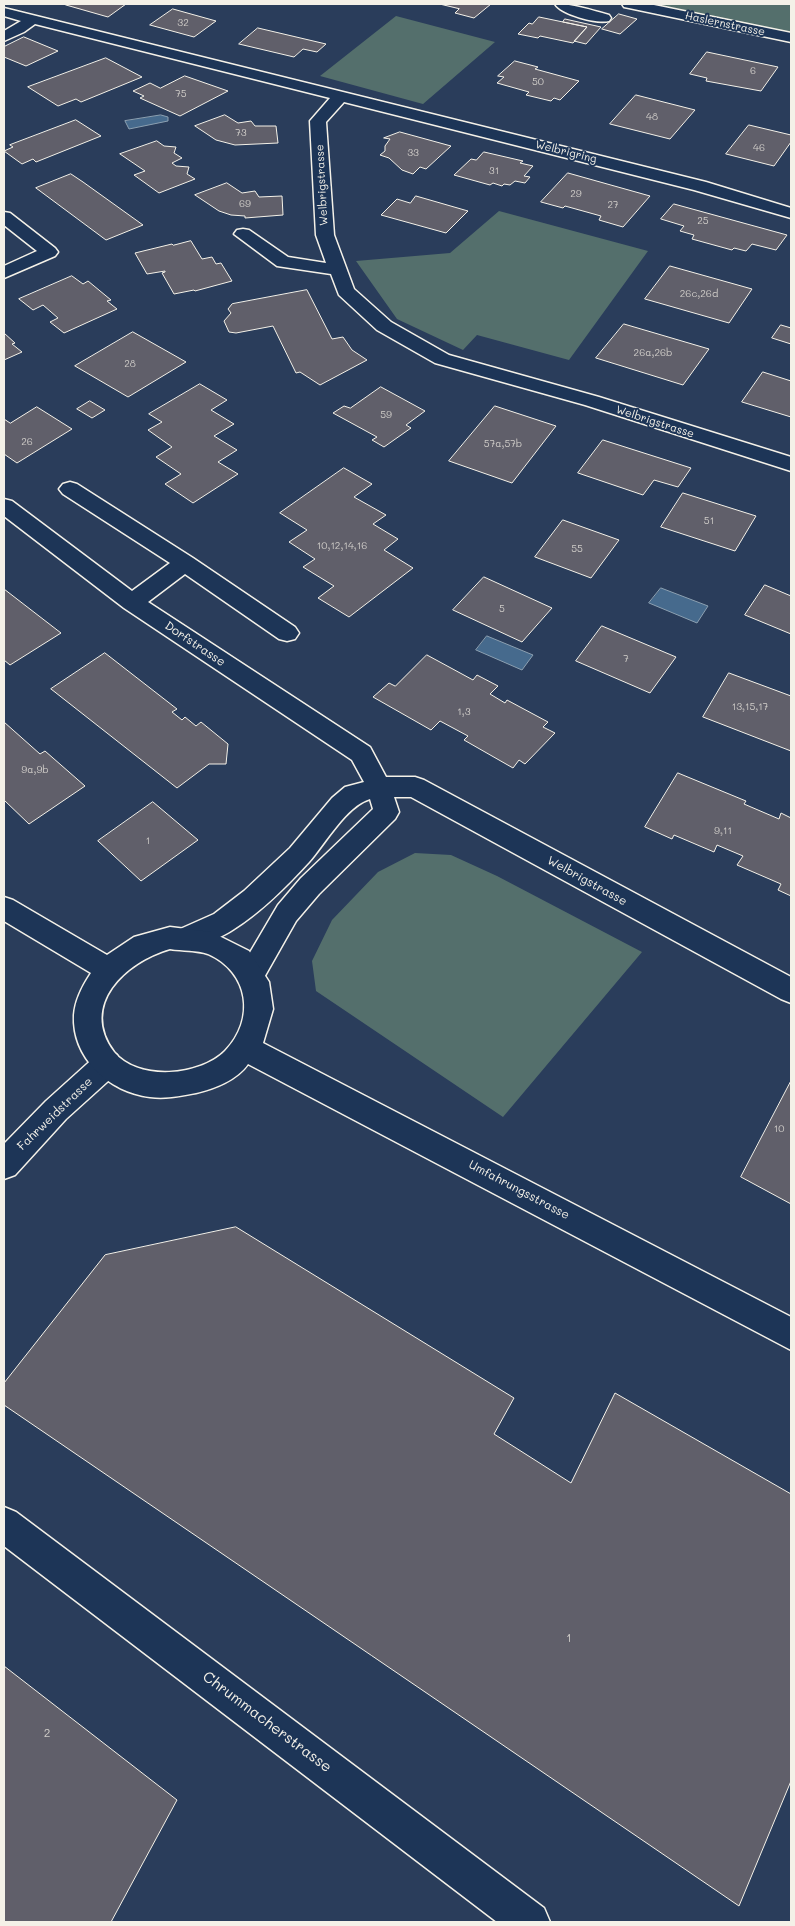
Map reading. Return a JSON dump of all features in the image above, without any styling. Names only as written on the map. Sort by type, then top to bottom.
[{"type":"street","points":[[562,4],[579,12],[604,18]]},
{"type":"street","name":"Haslernstrasse","points":[[629,4],[791,38]]},
{"type":"street","points":[[4,12],[340,96]]},
{"type":"street","points":[[4,37],[32,19]]},
{"type":"street","name":"Welbrigring","points":[[340,96],[700,186],[791,214]]},
{"type":"street","name":"Welbrigstrasse","points":[[340,96],[318,121],[325,235],[346,291],[384,326],[442,359],[592,401],[791,464]]},
{"type":"street","points":[[4,217],[49,252],[4,273]]},
{"type":"street","points":[[243,234],[283,262],[338,270]]},
{"type":"street","points":[[70,489],[287,633]]},
{"type":"street","name":"Dorfstrasse","points":[[4,506],[132,602],[360,754],[379,787],[386,812],[310,886],[287,913],[252,973]]},
{"type":"street","points":[[132,602],[184,563]]},
{"type":"street","points":[[188,938],[224,922],[253,899],[299,855],[340,805],[354,794],[379,787]]},
{"type":"street","name":"Welbrigstrasse","points":[[379,787],[415,787],[791,991]]},
{"type":"street","points":[[4,908],[108,969]]},
{"type":"street","points":[[170,938],[188,938],[203,940],[233,953],[252,973],[260,996],[258,1023],[245,1048],[228,1065],[206,1078],[181,1085],[156,1085],[131,1079],[107,1064],[94,1046],[87,1019],[91,995],[108,969],[141,946],[170,938]]},
{"type":"street","name":"Umfahrungsstrasse","points":[[245,1048],[791,1334]]},
{"type":"street","name":"Fahrweidstrasse","points":[[4,1165],[56,1110],[107,1064]]},
{"type":"street","name":"Chrummacherstrasse","points":[[4,1524],[530,1922]]},
{"type":"green space","points":[[650,4],[791,4],[791,36]]},
{"type":"green space","points":[[396,16],[495,42],[423,104],[320,76]]},
{"type":"green space","points":[[499,211],[648,251],[569,360],[477,335],[463,350],[397,319],[356,261],[450,253]]},
{"type":"green space","points":[[415,853],[451,855],[497,876],[642,952],[503,1117],[316,991],[312,961],[332,920],[378,872]]},
{"type":"water","points":[[161,115],[168,117],[168,121],[129,129],[125,121]]},
{"type":"water","points":[[661,588],[708,606],[697,623],[649,603]]},
{"type":"water","points":[[487,636],[533,655],[522,670],[476,650]]},
{"type":"building","points":[[126,4],[108,17],[66,5]]},
{"type":"building","points":[[440,4],[491,4],[474,18],[455,13],[459,9]]},
{"type":"building","points":[[173,9],[216,21],[194,37],[150,25]]},
{"type":"building","points":[[619,14],[637,19],[620,34],[602,29]]},
{"type":"building","points":[[539,17],[587,27],[573,43],[540,36],[538,38],[518,34],[529,23],[532,24]]},
{"type":"building","points":[[565,19],[601,27],[586,44],[574,41],[587,27],[563,22]]},
{"type":"building","points":[[258,28],[326,44],[317,52],[303,49],[294,57],[239,44]]},
{"type":"building","points":[[24,37],[58,51],[26,66],[4,57],[4,47]]},
{"type":"building","points":[[707,52],[778,67],[761,91],[706,81],[707,78],[690,74]]},
{"type":"building","points":[[106,58],[142,77],[81,102],[76,99],[58,106],[28,87]]},
{"type":"building","points":[[515,61],[538,67],[535,69],[579,81],[560,100],[554,98],[551,101],[526,95],[529,92],[497,83],[504,77],[498,76]]},
{"type":"building","points":[[185,76],[228,91],[180,116],[140,98],[144,96],[133,91],[150,83],[160,88]]},
{"type":"building","points":[[636,95],[695,110],[670,139],[610,124]]},
{"type":"building","points":[[225,115],[238,123],[251,121],[255,126],[276,126],[278,143],[235,145],[216,140],[195,126]]},
{"type":"building","points":[[76,120],[101,136],[36,162],[33,159],[22,164],[4,151],[13,147],[10,145]]},
{"type":"building","points":[[749,125],[791,135],[791,142],[774,166],[726,154]]},
{"type":"building","points":[[400,132],[451,146],[426,169],[420,167],[413,174],[402,170],[389,158],[380,155],[385,151],[385,146],[390,139],[384,138]]},
{"type":"building","points":[[157,141],[164,146],[176,147],[174,153],[182,158],[172,163],[176,166],[189,167],[187,174],[195,179],[159,193],[134,175],[145,171],[120,154]]},
{"type":"building","points":[[484,152],[523,161],[520,163],[533,166],[524,176],[530,177],[525,183],[515,181],[510,185],[504,184],[502,186],[493,183],[490,185],[454,175],[471,159],[476,160]]},
{"type":"building","points":[[568,173],[650,196],[623,227],[599,220],[601,216],[565,206],[563,208],[541,202]]},
{"type":"building","points":[[71,174],[143,225],[106,240],[36,188]]},
{"type":"building","points":[[227,183],[242,193],[255,191],[259,197],[282,196],[283,215],[245,218],[245,216],[231,215],[219,211],[195,195]]},
{"type":"building","points":[[416,196],[468,211],[446,233],[381,215],[397,199],[410,203]]},
{"type":"building","points":[[674,204],[787,235],[776,250],[752,244],[746,251],[734,248],[732,250],[692,239],[694,235],[680,231],[684,226],[661,219]]},
{"type":"building","points":[[191,241],[202,259],[212,257],[216,264],[221,263],[232,281],[195,291],[174,294],[162,273],[165,271],[147,274],[135,253]]},
{"type":"building","points":[[670,266],[752,289],[729,323],[645,299]]},
{"type":"building","points":[[72,276],[83,284],[88,281],[111,300],[107,301],[117,309],[64,333],[50,322],[58,318],[43,305],[33,310],[19,299]]},
{"type":"building","points":[[307,290],[332,339],[343,337],[352,350],[367,360],[320,385],[300,372],[296,373],[273,326],[236,333],[229,332],[224,321],[231,313],[228,309],[232,304]]},
{"type":"building","points":[[624,324],[709,349],[683,385],[596,358]]},
{"type":"building","points":[[781,325],[791,328],[791,344],[772,338]]},
{"type":"building","points":[[133,332],[186,362],[128,397],[75,366]]},
{"type":"building","points":[[4,333],[15,343],[12,344],[22,352],[4,360]]},
{"type":"building","points":[[763,372],[791,381],[791,417],[742,402]]},
{"type":"building","points":[[200,384],[227,400],[211,410],[234,424],[214,436],[237,450],[218,462],[238,474],[193,503],[165,484],[181,474],[156,457],[172,447],[148,430],[162,422],[149,414]]},
{"type":"building","points":[[381,387],[425,411],[406,425],[411,428],[384,447],[372,440],[377,437],[333,413],[344,406],[350,408]]},
{"type":"building","points":[[90,401],[105,410],[92,418],[77,409]]},
{"type":"building","points":[[495,406],[556,426],[512,483],[449,461]]},
{"type":"building","points":[[37,407],[72,429],[17,463],[4,454],[4,419],[10,423]]},
{"type":"building","points":[[603,440],[691,468],[678,487],[654,480],[643,495],[578,473]]},
{"type":"building","points":[[344,468],[372,484],[354,497],[386,515],[373,524],[398,539],[384,550],[413,568],[349,617],[318,598],[334,586],[303,567],[315,559],[289,542],[307,530],[280,513]]},
{"type":"building","points":[[683,493],[756,516],[735,551],[661,527]]},
{"type":"building","points":[[563,520],[619,540],[591,578],[535,557]]},
{"type":"building","points":[[484,577],[552,608],[522,642],[453,610]]},
{"type":"building","points":[[765,585],[791,596],[791,634],[745,615]]},
{"type":"building","points":[[4,589],[61,633],[10,665],[4,660]]},
{"type":"building","points":[[602,626],[676,657],[650,693],[576,661]]},
{"type":"building","points":[[105,653],[177,709],[172,712],[182,720],[185,717],[196,726],[201,722],[228,744],[226,764],[209,764],[177,788],[51,689]]},
{"type":"building","points":[[427,655],[473,680],[477,675],[498,686],[490,694],[505,703],[507,700],[548,722],[543,727],[555,733],[525,764],[519,760],[513,768],[464,740],[468,736],[440,721],[431,730],[373,697],[389,683],[395,686]]},
{"type":"building","points":[[729,673],[791,696],[791,751],[703,717]]},
{"type":"building","points":[[4,722],[40,754],[45,751],[85,786],[29,824],[4,800]]},
{"type":"building","points":[[678,773],[746,801],[744,804],[779,819],[781,813],[791,818],[791,896],[778,890],[781,884],[737,865],[743,856],[717,845],[714,852],[674,835],[672,839],[645,827]]},
{"type":"building","points":[[153,802],[198,840],[141,881],[98,841]]},
{"type":"building","points":[[791,1081],[791,1204],[741,1177]]},
{"type":"building","points":[[236,1227],[514,1398],[494,1434],[571,1483],[615,1393],[791,1494],[791,1781],[739,1906],[4,1405],[4,1383],[105,1255]]},
{"type":"building","points":[[4,1666],[177,1800],[111,1922],[4,1922]]}]
